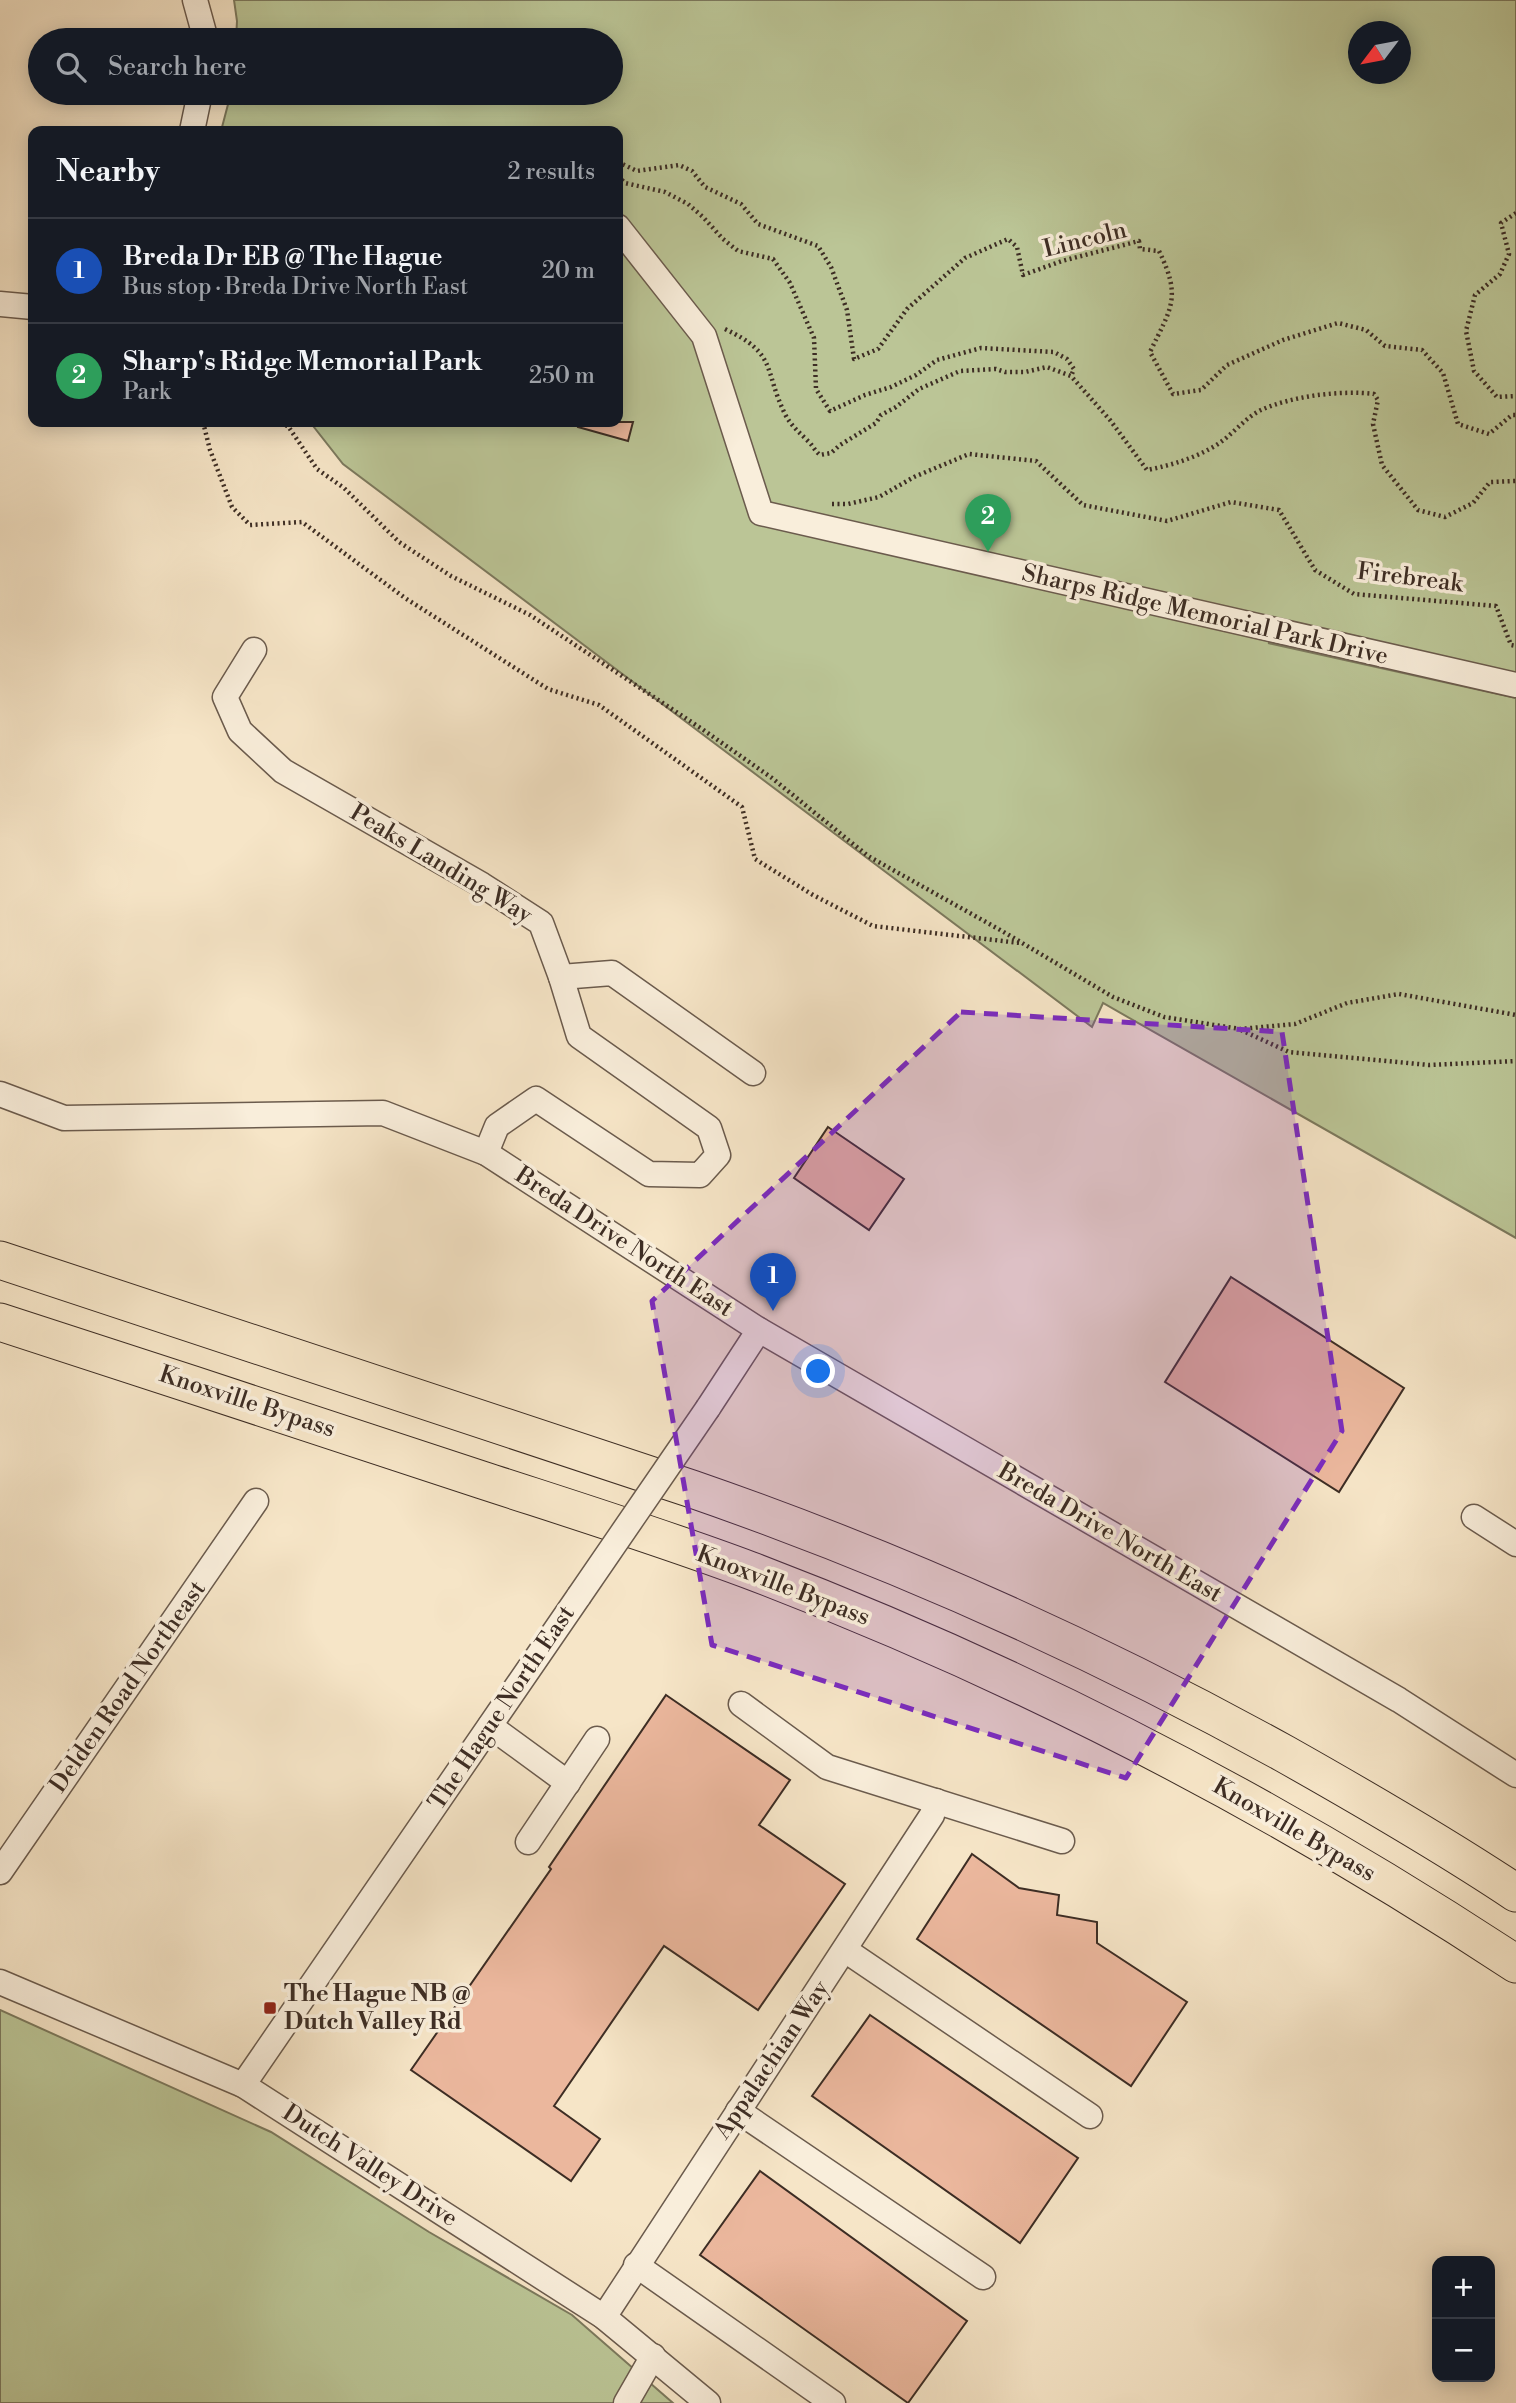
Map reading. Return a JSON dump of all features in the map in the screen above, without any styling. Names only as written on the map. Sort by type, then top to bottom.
[{"type":"highway","points":[[0,1260],[692,1489],[794,1524],[902,1569],[1060,1638],[1212,1714],[1344,1787],[1467,1860],[1516,1893]]},
{"type":"highway","name":"Knoxville Bypass","points":[[0,1322],[577,1511],[748,1570],[874,1621],[1114,1731],[1234,1795],[1454,1923],[1516,1964]]},
{"type":"street","points":[[195,0],[202,28]]},
{"type":"street","points":[[193,126],[197,105]]},
{"type":"street","name":"Sharps Ridge Memorial Park Drive","points":[[623,233],[704,336],[761,513],[1516,685]]},
{"type":"street","points":[[0,304],[28,307]]},
{"type":"street","name":"Peaks Landing Way","points":[[254,650],[226,697],[240,731],[283,771],[482,885],[541,923],[579,1036],[709,1128],[718,1155],[700,1174],[649,1174],[536,1099],[498,1126],[486,1153]]},
{"type":"street","points":[[561,977],[612,973],[753,1073]]},
{"type":"street","name":"Breda Drive North East","points":[[0,1094],[64,1118],[383,1113],[486,1153],[759,1330],[1399,1700],[1516,1775]]},
{"type":"street","name":"The Hague North East","points":[[243,2085],[759,1330]]},
{"type":"street","name":"Delden Road Northeast","points":[[0,1872],[256,1501]]},
{"type":"street","points":[[1475,1517],[1516,1544]]},
{"type":"street","points":[[741,1704],[827,1767],[1062,1841]]},
{"type":"street","points":[[490,1726],[568,1783]]},
{"type":"street","points":[[528,1842],[597,1739]]},
{"type":"street","name":"Appalachian Way","points":[[604,2317],[932,1815],[936,1801]]},
{"type":"street","points":[[845,1950],[1090,2116]]},
{"type":"street","name":"Dutch Valley Drive","points":[[0,1982],[243,2085],[604,2317],[708,2403]]},
{"type":"street","points":[[738,2111],[983,2277]]},
{"type":"street","points":[[636,2265],[833,2403]]},
{"type":"street","points":[[626,2403],[653,2356]]},
{"type":"path","name":"Lincoln","points":[[623,164],[637,171],[679,165],[692,171],[705,187],[741,204],[758,223],[818,246],[831,267],[847,310],[854,359],[877,349],[907,309],[965,258],[1008,239],[1017,247],[1023,275],[1062,261],[1139,241],[1140,248],[1159,251],[1167,267],[1172,288],[1172,306],[1150,352],[1173,394],[1201,390],[1227,365],[1283,340],[1338,324],[1366,330],[1385,346],[1422,350],[1443,373],[1458,424],[1489,434],[1512,415],[1516,415]]},
{"type":"path","points":[[623,181],[664,192],[688,204],[738,251],[773,259],[790,283],[814,338],[816,389],[830,411],[891,387],[937,360],[981,348],[1054,352],[1072,363],[1074,369],[1071,376]]},
{"type":"path","points":[[1516,213],[1501,223],[1509,254],[1500,274],[1475,295],[1466,331],[1474,371],[1497,397],[1516,396]]},
{"type":"path","points":[[704,336],[723,329],[745,339],[759,350],[770,369],[785,414],[820,455],[831,453],[839,445],[876,423],[881,415],[919,389],[960,371],[996,369],[1025,372],[1047,368],[1071,376],[1110,420],[1147,470],[1177,464],[1218,444],[1261,411],[1310,396],[1353,392],[1374,394],[1378,400],[1373,424],[1382,465],[1418,510],[1445,517],[1474,503],[1490,482],[1516,481]]},
{"type":"path","points":[[204,427],[232,507],[250,525],[302,522],[405,598],[548,689],[599,705],[742,807],[755,859],[813,895],[873,926],[1023,943]]},
{"type":"path","points":[[289,427],[317,469],[344,488],[398,542],[451,576],[530,615],[659,700],[772,778],[868,856],[1113,997],[1164,1017],[1240,1029],[1295,1024],[1347,1003],[1399,994],[1516,1015]]},
{"type":"path","name":"Firebreak","points":[[804,523],[831,504],[848,504],[879,497],[914,477],[969,454],[1036,461],[1083,505],[1167,521],[1231,502],[1279,510],[1315,570],[1354,594],[1496,606],[1511,645],[1516,646]]},
{"type":"path","points":[[1240,1029],[1289,1052],[1429,1065],[1516,1061]]},
{"type":"highlighted area","points":[[961,1012],[1282,1032],[1342,1431],[1126,1778],[712,1645],[652,1301]]},
{"type":"green space","points":[[234,0],[1516,0],[1516,677],[1268,643],[1516,698],[1516,1238],[1103,1003],[1092,1027],[343,464],[314,427],[623,427],[623,126],[222,126],[228,105],[623,105],[623,28],[237,28]]},
{"type":"green space","points":[[0,2010],[271,2132],[429,2232],[572,2315],[673,2403],[0,2403]]},
{"type":"building","points":[[623,422],[633,422],[628,441],[578,427],[623,427]]},
{"type":"building","points":[[828,1127],[904,1179],[869,1230],[794,1178]]},
{"type":"building","points":[[1231,1277],[1404,1388],[1339,1492],[1165,1382]]},
{"type":"building","points":[[666,1695],[790,1780],[759,1825],[845,1884],[758,2010],[664,1946],[554,2106],[600,2139],[571,2181],[411,2070],[551,1869],[549,1867]]},
{"type":"building","points":[[972,1854],[1019,1888],[1059,1895],[1057,1915],[1097,1922],[1097,1943],[1187,2002],[1131,2086],[917,1939]]},
{"type":"building","points":[[870,2015],[1078,2158],[1020,2243],[812,2096]]},
{"type":"building","points":[[760,2171],[967,2321],[908,2403],[700,2255]]},
{"type":"place","name":"Sharp's Ridge Memorial Park","points":[[988,552]]},
{"type":"place","name":"Breda Dr EB @ The Hague","points":[[773,1311]]},
{"type":"place","name":"The Hague NB @ Dutch Valley Rd","points":[[270,2008]]}]
